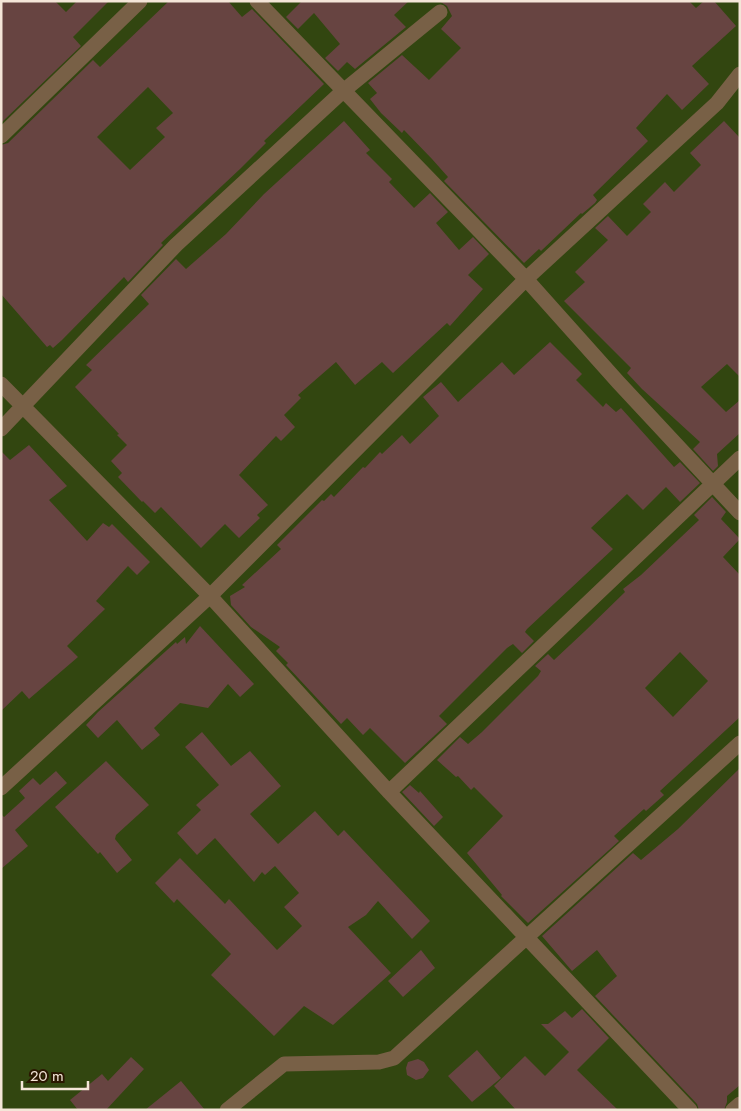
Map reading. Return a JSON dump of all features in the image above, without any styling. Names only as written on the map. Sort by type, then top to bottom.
[{"type":"street","points":[[1,136],[140,1]]},
{"type":"street","points":[[256,1],[342,92],[526,279],[618,382],[740,513]]},
{"type":"street","points":[[1,429],[176,245],[342,92],[440,12]]},
{"type":"street","points":[[1,788],[210,596],[526,279],[717,103],[740,74]]},
{"type":"street","points":[[1,384],[210,596],[389,792],[690,1110]]},
{"type":"street","points":[[389,792],[740,458]]},
{"type":"street","points":[[227,1110],[284,1064],[379,1062],[394,1058],[740,743]]},
{"type":"street","points":[[733,1110],[740,1104]]},
{"type":"green space","points":[[1,1],[740,1],[740,1110],[1,1110]]},
{"type":"building","points":[[1,1],[55,1],[66,12],[77,1],[109,1],[73,37],[81,46],[1,123]]},
{"type":"building","points":[[169,1],[228,1],[242,17],[252,9],[324,84],[264,141],[266,143],[240,169],[161,243],[163,245],[128,282],[124,277],[62,340],[53,348],[50,345],[47,347],[1,294],[1,145],[8,143],[93,60],[100,67]],"holes":[[[148,87],[173,113],[156,128],[165,137],[130,170],[97,137]]]},
{"type":"building","points":[[302,1],[409,1],[394,15],[406,27],[355,69],[347,62],[338,71],[325,58],[340,44],[314,13],[298,29],[286,17]]},
{"type":"building","points":[[439,1],[689,1],[696,8],[704,1],[714,1],[736,26],[692,66],[709,84],[682,110],[667,94],[636,128],[648,141],[593,195],[597,200],[595,203],[581,213],[541,251],[539,249],[524,263],[444,181],[448,177],[432,159],[404,130],[402,133],[381,113],[370,99],[377,93],[368,83],[402,55],[429,80],[461,48],[441,29],[452,16],[447,6]]},
{"type":"building","points":[[344,121],[370,150],[366,153],[392,179],[389,182],[414,208],[430,193],[448,212],[436,223],[459,250],[473,237],[489,254],[468,275],[483,289],[450,326],[447,323],[393,373],[382,362],[355,385],[336,362],[298,395],[301,398],[284,415],[295,427],[281,441],[276,436],[239,475],[268,505],[257,515],[260,518],[239,538],[225,524],[201,548],[161,507],[155,513],[118,477],[122,473],[111,461],[127,445],[75,387],[92,370],[86,365],[149,304],[141,295],[176,259],[186,269],[226,234],[264,194]]},
{"type":"building","points":[[724,121],[740,138],[740,377],[727,364],[701,387],[726,412],[740,400],[740,433],[717,454],[718,466],[713,471],[693,449],[700,442],[642,389],[627,373],[631,368],[564,301],[585,282],[575,272],[608,240],[595,228],[608,216],[627,236],[651,212],[643,204],[665,182],[674,192],[701,165],[690,153]]},
{"type":"building","points":[[550,342],[582,374],[576,380],[603,407],[606,403],[616,412],[621,408],[674,467],[680,462],[700,483],[680,502],[666,487],[643,510],[627,494],[591,528],[613,549],[527,629],[525,632],[534,641],[522,653],[513,644],[507,648],[439,716],[447,724],[405,763],[370,728],[363,735],[347,718],[341,724],[286,665],[288,663],[276,651],[280,647],[251,627],[231,605],[230,596],[245,587],[242,585],[281,549],[277,545],[322,500],[324,501],[331,494],[334,497],[363,467],[365,468],[380,452],[382,454],[402,435],[410,444],[439,416],[423,397],[441,382],[458,402],[502,362],[514,375]]},
{"type":"building","points":[[29,445],[67,486],[49,500],[87,541],[103,523],[109,527],[112,524],[150,562],[137,575],[128,566],[96,601],[105,609],[67,646],[78,657],[29,699],[22,691],[1,711],[1,451],[10,460]]},
{"type":"building","points":[[712,497],[726,512],[721,519],[740,539],[723,557],[740,575],[740,717],[660,791],[664,795],[646,811],[644,809],[614,836],[619,841],[528,923],[501,896],[467,853],[503,816],[474,787],[471,790],[458,776],[456,777],[437,760],[460,737],[468,744],[482,732],[538,676],[541,671],[535,666],[548,654],[554,660],[585,631],[625,592],[623,589],[641,575],[699,520],[694,515]],"holes":[[[680,652],[708,681],[673,717],[645,688]]]},
{"type":"building","points":[[200,626],[254,684],[240,697],[228,684],[208,708],[180,703],[154,728],[160,735],[142,750],[117,720],[98,738],[86,725],[176,642],[177,644],[185,637],[186,644]]},
{"type":"building","points":[[202,732],[231,766],[250,751],[281,786],[250,814],[278,844],[315,811],[338,836],[344,830],[430,921],[412,939],[378,901],[366,915],[348,927],[391,973],[333,1025],[304,1006],[274,1036],[211,975],[231,954],[177,899],[174,903],[155,883],[180,858],[225,904],[229,899],[277,950],[302,926],[284,907],[299,893],[275,866],[265,875],[262,872],[254,882],[215,838],[197,855],[177,833],[201,810],[196,805],[219,785],[185,747]]},
{"type":"building","points":[[106,761],[149,805],[116,835],[115,839],[132,860],[117,873],[100,852],[98,854],[55,807]]},
{"type":"building","points":[[740,768],[740,1085],[727,1096],[724,1110],[699,1110],[697,1104],[595,996],[617,976],[597,950],[572,971],[542,936],[633,853],[641,860],[678,829]]},
{"type":"building","points":[[56,771],[67,783],[15,830],[28,846],[1,869],[1,814],[4,817],[25,798],[19,791],[33,778],[40,785]]},
{"type":"building","points":[[410,785],[419,793],[420,791],[443,817],[434,826],[402,792]]},
{"type":"building","points":[[421,950],[435,968],[403,997],[388,981]]},
{"type":"building","points":[[582,1009],[609,1038],[577,1070],[618,1110],[516,1110],[494,1086],[525,1056],[545,1076],[569,1052],[541,1024],[548,1024],[565,1011],[572,1018]]},
{"type":"building","points":[[477,1050],[501,1078],[472,1102],[448,1076]]},
{"type":"building","points":[[131,1057],[144,1069],[106,1110],[78,1110],[70,1100],[102,1074],[108,1081]]},
{"type":"building","points":[[418,1059],[424,1062],[429,1070],[423,1078],[416,1080],[407,1075],[406,1068],[408,1062]]},
{"type":"building","points":[[181,1081],[205,1110],[145,1110]]}]
